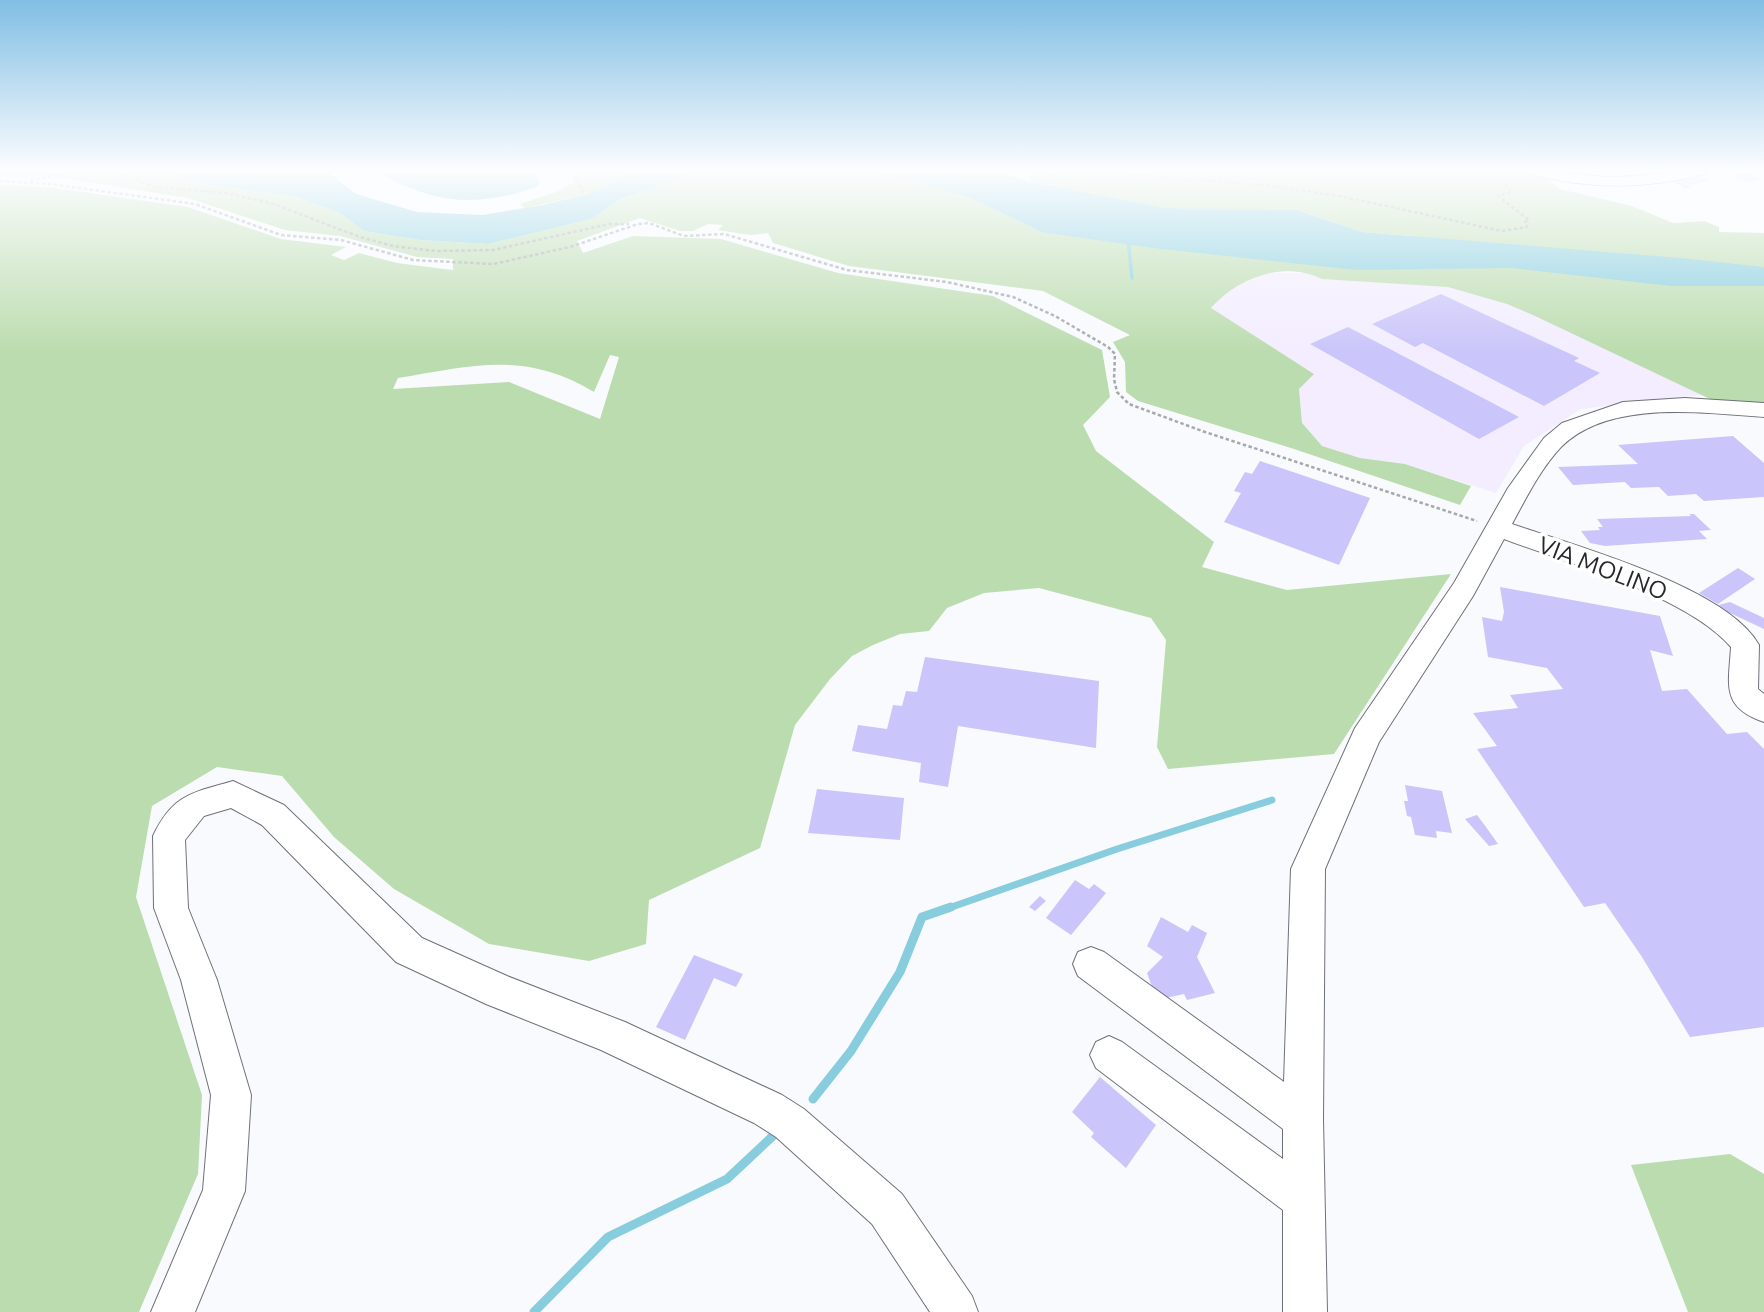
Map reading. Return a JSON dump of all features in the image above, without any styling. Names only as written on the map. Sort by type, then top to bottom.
[{"type":"street","points":[[1305,1312],[1303,1119],[1308,869],[1366,737],[1464,589],[1520,488],[1552,443],[1570,429],[1631,407],[1685,405],[1764,410]]},
{"type":"street","name":"VIA MOLINO","points":[[1499,528],[1637,578],[1688,602],[1724,625],[1745,645],[1743,694],[1764,710]]},
{"type":"street","points":[[173,1312],[224,1191],[231,1095],[199,980],[171,908],[169,836],[193,806],[233,794],[273,815],[409,950],[499,991],[611,1035],[768,1109],[790,1123],[887,1209],[956,1312]]},
{"type":"street","points":[[1091,964],[1303,1119]]},
{"type":"street","points":[[1109,1055],[1304,1200]]},
{"type":"path","points":[[273,232],[341,240],[413,260],[493,264],[570,247],[614,232]]},
{"type":"path","points":[[348,232],[393,246],[436,251],[493,250],[572,232]]},
{"type":"path","points":[[674,232],[684,236],[724,234],[847,270],[947,282],[1013,297],[1055,316],[1112,350],[1115,354],[1114,379],[1117,392],[1129,404],[1205,432],[1499,528]]},
{"type":"shaded area","points":[[1264,273],[1310,273],[1322,279],[1425,284],[1490,292],[1710,394],[1581,409],[1524,446],[1496,493],[1405,464],[1360,458],[1322,446],[1302,424],[1299,389],[1313,373],[1211,309],[1225,292]]},
{"type":"green space","points":[[0,232],[261,232],[281,239],[346,247],[331,255],[344,260],[359,253],[397,263],[453,270],[453,259],[417,257],[340,236],[305,232],[372,232],[420,240],[488,244],[537,232],[601,232],[577,241],[583,253],[633,236],[721,239],[838,273],[993,296],[1102,350],[1110,397],[1083,425],[1096,451],[1214,542],[1202,567],[1287,590],[1451,574],[1334,754],[1168,769],[1157,747],[1166,640],[1151,618],[1039,588],[984,593],[947,608],[929,631],[900,634],[873,645],[852,656],[830,679],[795,725],[760,848],[649,900],[646,944],[589,961],[489,944],[394,889],[334,837],[282,776],[217,767],[152,806],[136,897],[202,1095],[198,1174],[139,1312],[0,1312]],"holes":[[[610,355],[619,357],[600,419],[509,382],[393,389],[398,378],[450,369],[498,365],[545,370],[594,392]]]},
{"type":"green space","points":[[732,232],[1414,236],[1365,232],[1764,233],[1764,405],[1712,400],[1533,315],[1507,304],[1448,287],[1322,279],[1292,271],[1277,272],[1262,275],[1234,288],[1211,308],[1314,374],[1299,389],[1302,423],[1322,446],[1360,458],[1405,464],[1471,486],[1460,505],[1294,449],[1138,401],[1126,392],[1125,362],[1113,342],[1130,335],[1043,291],[849,266],[773,243],[768,233],[750,235]]},
{"type":"green space","points":[[1730,1154],[1764,1174],[1764,1312],[1688,1312],[1631,1165]]},
{"type":"water","points":[[372,232],[537,232],[488,244],[420,240]]},
{"type":"water","points":[[1043,232],[1365,232],[1764,267],[1764,286],[1671,286],[1511,268],[1356,270],[1153,248]]},
{"type":"building","points":[[1441,294],[1579,358],[1574,361],[1600,373],[1544,406],[1423,343],[1415,347],[1372,324]]},
{"type":"building","points":[[1348,327],[1519,417],[1479,439],[1310,344]]},
{"type":"building","points":[[1733,436],[1764,463],[1764,497],[1704,501],[1696,494],[1668,496],[1659,487],[1631,488],[1625,482],[1573,485],[1558,467],[1638,464],[1618,445]]},
{"type":"building","points":[[1260,461],[1370,498],[1339,565],[1224,522],[1241,493],[1234,491],[1245,472],[1252,474]]},
{"type":"building","points":[[1689,514],[1694,514],[1711,530],[1699,531],[1707,539],[1605,546],[1590,543],[1581,531],[1600,530],[1598,527],[1603,527],[1597,519],[1691,516]]},
{"type":"building","points":[[1738,568],[1755,579],[1718,604],[1699,593]]},
{"type":"building","points":[[1500,587],[1660,616],[1673,656],[1650,650],[1662,691],[1687,689],[1727,734],[1747,732],[1764,749],[1764,1027],[1690,1037],[1642,957],[1605,903],[1584,907],[1477,749],[1497,746],[1473,713],[1518,708],[1510,695],[1563,689],[1547,668],[1488,657],[1482,617],[1502,621],[1504,612]]},
{"type":"building","points":[[1730,602],[1764,618],[1764,629],[1715,606]]},
{"type":"building","points":[[925,657],[1099,681],[1096,748],[958,726],[948,787],[919,782],[921,763],[852,751],[858,725],[887,729],[893,705],[902,706],[906,691],[917,692]]},
{"type":"building","points":[[1405,785],[1442,791],[1452,833],[1436,831],[1437,838],[1415,835],[1404,801],[1408,801]]},
{"type":"building","points":[[817,789],[904,798],[900,840],[808,833]]},
{"type":"building","points":[[1477,815],[1498,844],[1489,846],[1465,819]]},
{"type":"building","points":[[1075,880],[1089,889],[1094,884],[1106,893],[1071,935],[1046,918]]},
{"type":"building","points":[[1040,896],[1046,901],[1035,911],[1029,907]]},
{"type":"building","points":[[1161,917],[1188,932],[1192,925],[1207,933],[1197,957],[1215,993],[1187,1000],[1184,994],[1157,1000],[1147,973],[1163,957],[1147,946]]},
{"type":"building","points":[[694,955],[743,974],[736,987],[714,978],[685,1040],[656,1027]]},
{"type":"building","points":[[1100,1077],[1156,1125],[1126,1168],[1091,1137],[1094,1133],[1072,1112]]},
{"type":"waterway","points":[[1128,239],[1132,278]]},
{"type":"waterway","points":[[946,909],[1117,849],[1272,800]]},
{"type":"waterway","points":[[813,1099],[851,1051],[900,972],[922,917],[951,907]]},
{"type":"waterway","points":[[534,1312],[608,1237],[727,1179],[775,1134]]}]
